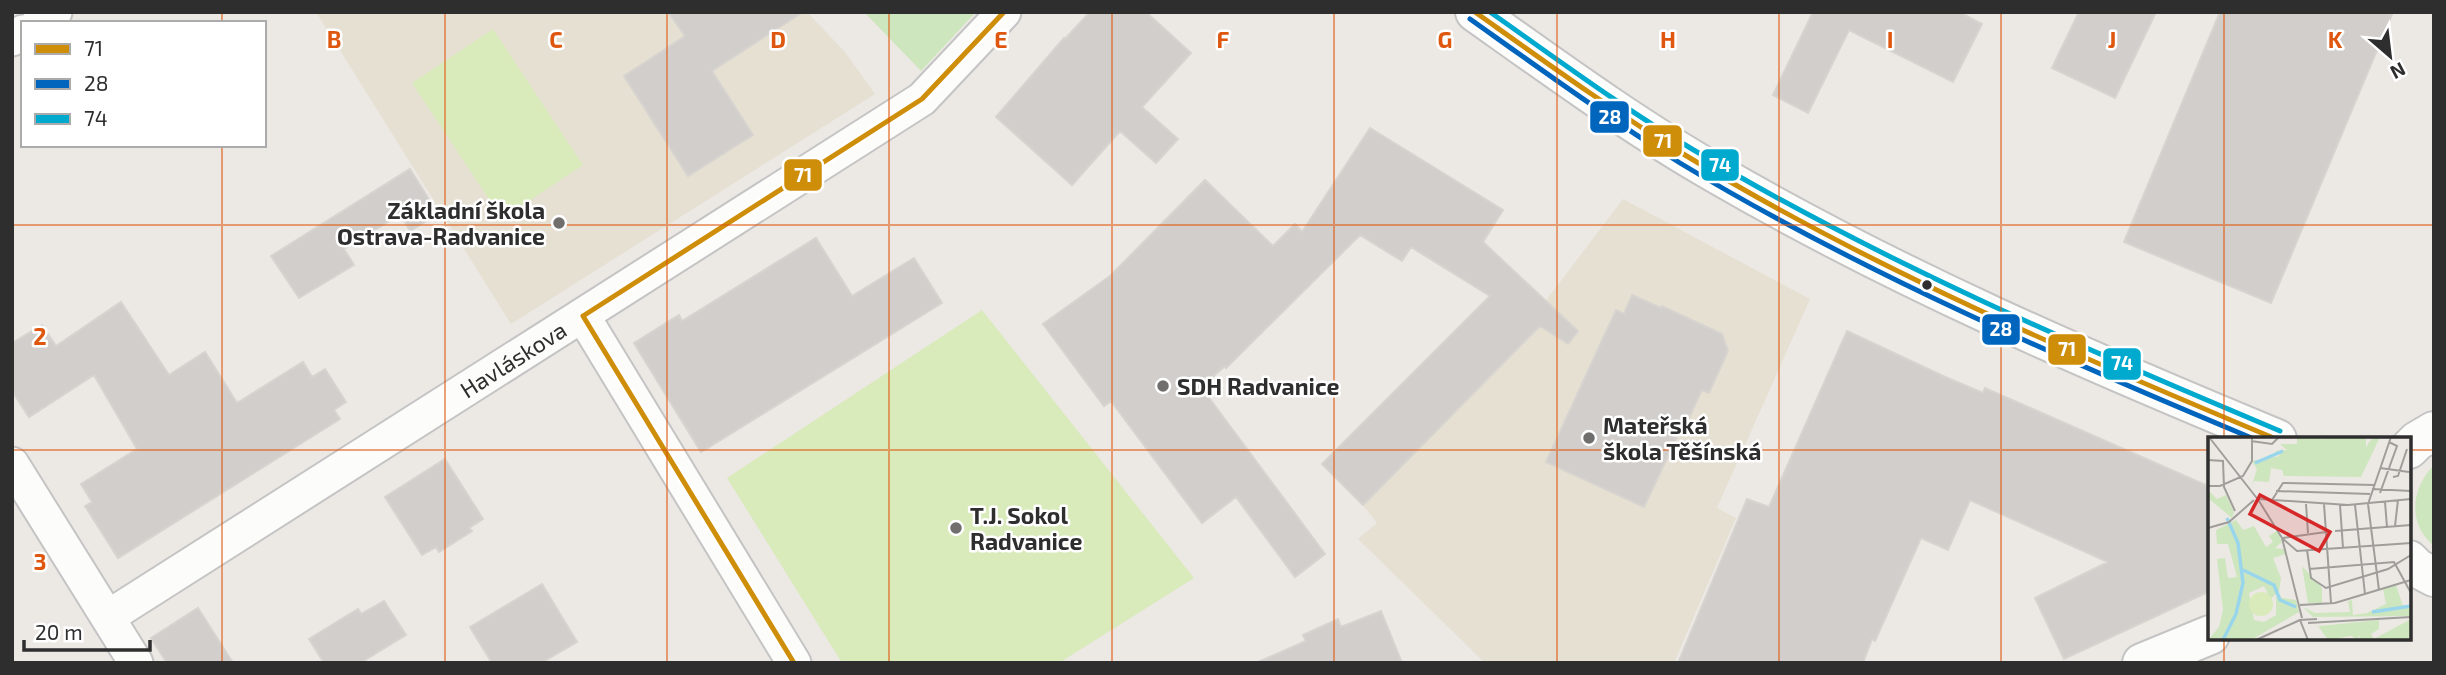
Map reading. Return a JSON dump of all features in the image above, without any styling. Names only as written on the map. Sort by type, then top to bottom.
[{"type":"main road","points":[[1475,12],[1604,103],[1716,174],[1786,212],[1927,286],[2270,437]]},
{"type":"main road","points":[[2411,447],[2434,431]]},
{"type":"main road","points":[[2411,562],[2434,577]]},
{"type":"main road","points":[[2142,663],[2208,636]]},
{"type":"street","name":"Havláskova","points":[[108,617],[922,99],[1004,12]]},
{"type":"street","points":[[583,316],[794,663]]},
{"type":"street","points":[[12,464],[136,663]]},
{"type":"shaded area","name":"Základní škola Ostrava-Radvanice","points":[[316,12],[807,12],[845,52],[875,94],[511,324]]},
{"type":"shaded area","name":"Mateřská škola Těšínská","points":[[1623,199],[1810,299],[1717,508],[1736,518],[1674,663],[1485,663],[1358,539],[1377,523],[1363,505],[1540,327],[1532,319]]},
{"type":"green space","points":[[864,12],[976,12],[921,71]]},
{"type":"green space","points":[[493,29],[583,165],[502,219],[412,83]]},
{"type":"green space","name":"T.J. Sokol Radvanice","points":[[982,310],[1194,578],[1059,663],[842,663],[727,478]]},
{"type":"green space","points":[[2434,465],[2434,546],[2419,527],[2415,506],[2420,484]]},
{"type":"building","points":[[668,12],[803,12],[712,71],[753,135],[688,176],[624,76],[685,36]]},
{"type":"building","points":[[1090,12],[1146,12],[1191,53],[1142,107],[1178,139],[1156,163],[1120,131],[1072,185],[996,117]]},
{"type":"building","points":[[1813,12],[1959,12],[1982,24],[1953,82],[1849,30],[1808,113],[1773,95]]},
{"type":"building","points":[[2079,12],[2156,12],[2115,98],[2052,68]]},
{"type":"building","points":[[2220,12],[2393,12],[2271,303],[2124,242]]},
{"type":"building","points":[[1370,128],[1503,210],[1483,242],[1578,331],[1568,344],[1540,326],[1363,505],[1322,464],[1490,296],[1411,247],[1402,261],[1360,235],[1226,368],[1225,366],[1201,387],[1325,554],[1295,577],[1236,497],[1202,523],[1111,401],[1104,406],[1043,324],[1110,276],[1205,180],[1273,246],[1295,224],[1302,232]]},
{"type":"building","points":[[410,169],[438,214],[410,231],[401,214],[344,249],[354,265],[299,298],[271,256]]},
{"type":"building","points":[[816,238],[852,296],[914,258],[942,303],[701,452],[634,343],[679,315],[682,321]]},
{"type":"building","points":[[1632,295],[1722,334],[1728,351],[1709,393],[1702,390],[1688,420],[1686,418],[1644,507],[1546,462],[1616,310],[1624,314]]},
{"type":"building","points":[[121,302],[169,375],[205,352],[237,403],[303,362],[312,377],[325,369],[346,402],[334,410],[340,419],[118,558],[85,506],[92,502],[81,484],[137,449],[94,375],[29,417],[12,391],[12,343],[42,325],[56,346]]},
{"type":"building","points":[[1847,331],[1943,376],[1983,393],[1985,388],[2208,486],[2208,592],[2064,659],[2035,598],[2108,562],[1970,500],[1948,550],[1921,538],[1863,663],[1678,663],[1747,499],[1769,507]]},
{"type":"building","points":[[445,459],[483,519],[469,528],[472,531],[439,552],[436,547],[422,555],[385,497]]},
{"type":"building","points":[[542,584],[577,642],[541,663],[492,663],[470,627]]},
{"type":"building","points":[[384,601],[406,635],[360,663],[324,663],[309,639],[358,609],[361,614]]},
{"type":"building","points":[[198,608],[233,663],[167,663],[151,638]]},
{"type":"building","points":[[1381,611],[1402,663],[1256,663],[1306,641],[1303,635],[1338,619],[1341,627]]},
{"type":"transit line","name":"71","points":[[583,316],[922,99],[1004,12]]},
{"type":"transit line","name":"71","points":[[1475,12],[1658,138],[1828,236],[1975,308],[2271,437]]},
{"type":"transit line","name":"74","points":[[1490,12],[1666,133],[1763,190],[1981,300],[2280,431]]},
{"type":"transit line","name":"28","points":[[1470,19],[1600,111],[1680,163],[1819,241],[2034,345],[2249,437]]},
{"type":"transit line","name":"71","points":[[583,316],[794,663]]},
{"type":"place","name":"Základní škola Ostrava-Radvanice","points":[[559,223]]},
{"type":"place","name":"SDH Radvanice","points":[[1163,386]]},
{"type":"place","name":"Mateřská škola Těšínská","points":[[1589,438]]},
{"type":"place","name":"T.J. Sokol Radvanice","points":[[956,528]]}]
